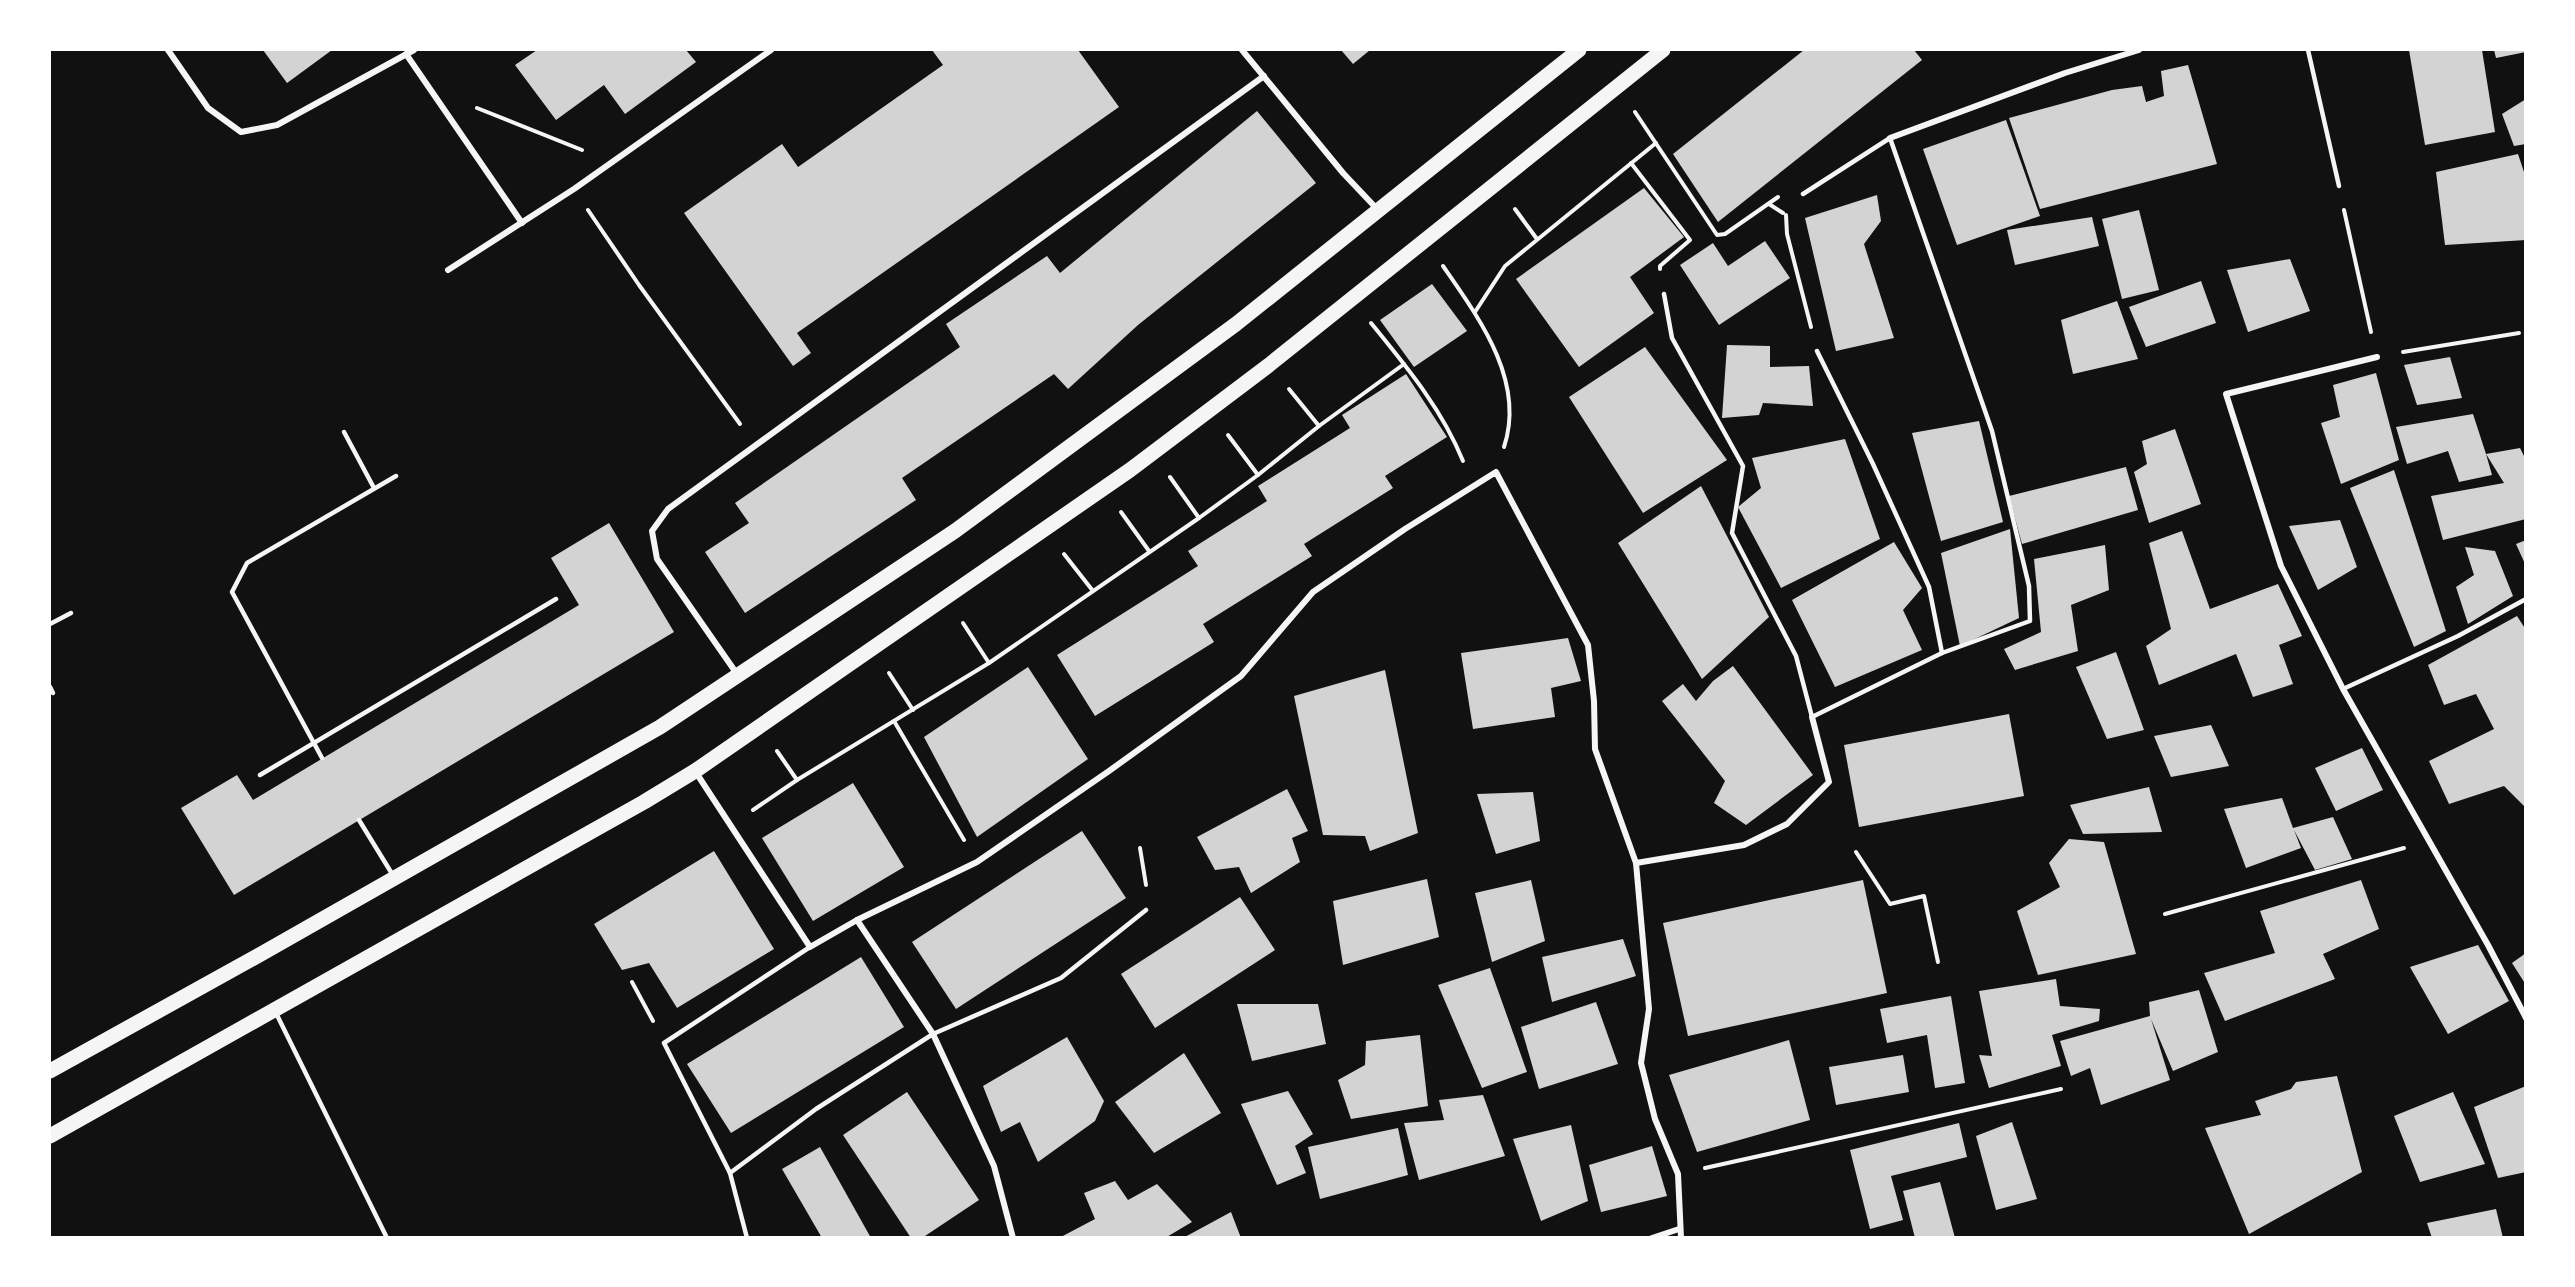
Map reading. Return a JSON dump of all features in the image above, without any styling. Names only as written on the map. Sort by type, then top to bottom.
[{"type":"main road","points":[[50,1071],[660,727],[955,531],[1226,331],[1579,50]]},
{"type":"main road","points":[[50,1136],[275,1011],[695,771],[1130,470],[1269,365],[1664,50]]},
{"type":"street","points":[[168,50],[208,108],[241,132],[277,125],[405,52],[414,50]]},
{"type":"street","points":[[448,270],[574,189],[771,50]]},
{"type":"street","points":[[1242,50],[1343,173],[1378,211]]},
{"type":"street","points":[[1890,138],[2065,73],[2139,50]]},
{"type":"street","points":[[405,52],[522,223]]},
{"type":"street","points":[[737,675],[657,559],[652,531],[668,509],[1264,76]]},
{"type":"street","points":[[2377,357],[2226,394],[2281,566],[2343,688],[2488,945],[2526,1018]]},
{"type":"street","points":[[695,771],[810,947],[857,920],[977,862],[1241,676],[1313,592],[1405,529],[1496,472],[1588,645],[1594,701],[1595,749],[1636,862],[1648,1009],[1641,1063],[1655,1119],[1678,1174],[1681,1238]]},
{"type":"street","points":[[1636,862],[1744,845],[1787,824],[1830,782],[1812,717]]},
{"type":"street","points":[[857,920],[933,1034],[994,1166],[1014,1238]]},
{"type":"street","points":[[1652,1238],[1679,1229]]},
{"type":"lane","points":[[2308,50],[2339,186]]},
{"type":"lane","points":[[1664,294],[1672,339],[1743,466],[1732,533],[1796,656],[1812,717],[1942,653],[2030,621],[2029,586],[1992,431],[1890,138],[1803,194]]},
{"type":"lane","points":[[1817,351],[1873,464],[1929,587],[1942,653]]},
{"type":"lane","points":[[344,432],[374,488]]},
{"type":"lane","points":[[322,758],[232,592],[247,563],[396,476]]},
{"type":"lane","points":[[2343,688],[2458,636],[2526,599]]},
{"type":"lane","points":[[260,775],[556,600]]},
{"type":"lane","points":[[50,624],[71,614]]},
{"type":"lane","points":[[50,687],[52,693]]},
{"type":"lane","points":[[359,820],[394,878]]},
{"type":"lane","points":[[730,1173],[816,1109],[933,1034],[1061,978],[1146,910]]},
{"type":"lane","points":[[747,1238],[730,1173],[664,1043],[810,947]]},
{"type":"lane","points":[[275,1011],[387,1238]]},
{"type":"path","points":[[431,90],[613,162]]},
{"type":"path","points":[[1633,108],[1717,235],[1725,234],[1787,189]]},
{"type":"path","points":[[1475,312],[1505,266],[1656,143]]},
{"type":"path","points":[[1631,163],[1690,240],[1660,266],[1664,294]]},
{"type":"path","points":[[2339,186],[2377,357],[2519,333]]},
{"type":"path","points":[[574,189],[639,285],[755,446]]},
{"type":"path","points":[[1511,203],[1537,239]]},
{"type":"path","points":[[1769,203],[1786,215]]},
{"type":"path","points":[[1787,234],[1817,351]]},
{"type":"path","points":[[1439,261],[1475,312],[1505,373],[1510,429],[1496,472]]},
{"type":"path","points":[[1366,317],[1404,364],[1451,430],[1474,486]]},
{"type":"path","points":[[730,826],[797,780],[989,663],[1199,518],[1404,364]]},
{"type":"path","points":[[1283,382],[1319,426]]},
{"type":"path","points":[[1222,428],[1258,475]]},
{"type":"path","points":[[1166,471],[1199,518]]},
{"type":"path","points":[[1118,508],[1149,551]]},
{"type":"path","points":[[1059,548],[1093,591]]},
{"type":"path","points":[[959,618],[989,663]]},
{"type":"path","points":[[886,668],[913,710]]},
{"type":"path","points":[[894,721],[977,862]]},
{"type":"path","points":[[773,746],[797,780]]},
{"type":"path","points":[[2165,914],[2428,842]]},
{"type":"path","points":[[1140,848],[1147,886],[1146,910]]},
{"type":"path","points":[[1856,852],[1890,904],[1924,896],[1938,962]]},
{"type":"path","points":[[632,982],[664,1043]]},
{"type":"path","points":[[1678,1174],[2061,1089]]},
{"type":"building","points":[[263,50],[332,50],[287,83]]},
{"type":"building","points":[[537,50],[686,50],[696,62],[625,114],[604,85],[556,120],[515,65]]},
{"type":"building","points":[[932,50],[1078,50],[1119,107],[797,333],[811,353],[793,366],[684,213],[782,144],[798,167],[943,65]]},
{"type":"building","points":[[1341,50],[1370,50],[1353,64]]},
{"type":"building","points":[[1804,50],[1914,50],[1922,60],[1718,222],[1673,154]]},
{"type":"building","points":[[2409,50],[2482,50],[2495,132],[2425,145]]},
{"type":"building","points":[[2494,50],[2526,50],[2526,52],[2496,58]]},
{"type":"building","points":[[2188,65],[2217,164],[2040,209],[2009,118],[2112,90],[2142,86],[2146,102],[2164,96],[2161,71]]},
{"type":"building","points":[[2526,99],[2526,144],[2514,146],[2502,114]]},
{"type":"building","points":[[1257,111],[1316,183],[1138,325],[1068,389],[1054,374],[902,478],[916,500],[745,613],[705,552],[749,523],[735,503],[960,347],[946,324],[1047,256],[1060,273]]},
{"type":"building","points":[[2006,120],[2040,216],[1957,245],[1923,149]]},
{"type":"building","points":[[2518,154],[2526,178],[2526,240],[2445,245],[2436,172]]},
{"type":"building","points":[[1644,188],[1684,237],[1630,277],[1654,313],[1579,367],[1516,279]]},
{"type":"building","points":[[1877,195],[1881,221],[1864,244],[1894,338],[1836,351],[1805,218]]},
{"type":"building","points":[[2139,210],[2159,290],[2122,299],[2102,219]]},
{"type":"building","points":[[2092,217],[2099,246],[2015,265],[2007,230]]},
{"type":"building","points":[[1765,241],[1790,278],[1719,325],[1680,265],[1713,243],[1728,266]]},
{"type":"building","points":[[2290,259],[2310,311],[2248,332],[2227,270]]},
{"type":"building","points":[[2201,281],[2216,323],[2146,347],[2129,307]]},
{"type":"building","points":[[1432,284],[1467,331],[1414,367],[1380,320]]},
{"type":"building","points":[[2117,301],[2138,359],[2073,374],[2061,320]]},
{"type":"building","points":[[1727,345],[1770,346],[1770,367],[1809,366],[1813,406],[1763,403],[1759,415],[1722,418]]},
{"type":"building","points":[[1645,347],[1727,460],[1643,513],[1569,397]]},
{"type":"building","points":[[2450,357],[2462,398],[2417,405],[2404,365]]},
{"type":"building","points":[[2376,373],[2399,460],[2341,484],[2321,423],[2340,417],[2333,385]]},
{"type":"building","points":[[1406,374],[1447,437],[1385,476],[1393,488],[1304,544],[1312,556],[1203,624],[1214,642],[1095,716],[1057,655],[1198,566],[1188,551],[1267,501],[1258,486],[1350,428],[1342,415]]},
{"type":"building","points":[[2473,414],[2492,475],[2459,482],[2448,451],[2407,464],[2396,427]]},
{"type":"building","points":[[1979,421],[2003,522],[1941,541],[1912,433]]},
{"type":"building","points":[[2175,429],[2201,504],[2149,523],[2134,472],[2147,464],[2142,441]]},
{"type":"building","points":[[1845,439],[1880,539],[1781,588],[1738,507],[1761,488],[1752,458]]},
{"type":"building","points":[[2520,448],[2526,460],[2526,519],[2443,540],[2431,496],[2504,483],[2486,454]]},
{"type":"building","points":[[2126,467],[2138,510],[2022,544],[2009,496]]},
{"type":"building","points":[[2394,470],[2446,631],[2414,647],[2350,488]]},
{"type":"building","points":[[1701,486],[1769,617],[1702,679],[1618,543]]},
{"type":"building","points":[[2340,520],[2357,567],[2318,590],[2289,526]]},
{"type":"building","points":[[609,523],[674,632],[234,895],[181,808],[237,775],[253,800],[579,605],[551,558]]},
{"type":"building","points":[[2010,529],[2019,618],[1960,646],[1941,553]]},
{"type":"building","points":[[2182,531],[2210,609],[2278,584],[2302,636],[2279,645],[2293,684],[2253,697],[2236,654],[2159,685],[2146,646],[2171,629],[2149,543]]},
{"type":"building","points":[[2526,540],[2526,566],[2516,544]]},
{"type":"building","points":[[1894,542],[1922,588],[1903,610],[1922,650],[1835,687],[1792,600]]},
{"type":"building","points":[[2105,545],[2109,590],[2071,605],[2078,651],[2015,670],[2004,649],[2041,632],[2034,559]]},
{"type":"building","points":[[2465,547],[2495,551],[2513,596],[2468,624],[2456,587],[2474,575]]},
{"type":"building","points":[[2517,616],[2526,630],[2526,808],[2504,786],[2449,804],[2429,761],[2494,729],[2476,694],[2444,705],[2428,665]]},
{"type":"building","points":[[1568,638],[1581,681],[1551,688],[1555,717],[1473,729],[1461,653]]},
{"type":"building","points":[[2116,652],[2144,730],[2107,739],[2076,667]]},
{"type":"building","points":[[1733,666],[1813,775],[1746,825],[1714,803],[1725,781],[1662,701],[1683,684],[1696,701],[1713,681]]},
{"type":"building","points":[[1028,667],[1088,759],[977,837],[924,737]]},
{"type":"building","points":[[1385,670],[1418,833],[1370,851],[1365,836],[1323,835],[1294,696]]},
{"type":"building","points":[[2009,714],[2024,796],[1859,827],[1844,745]]},
{"type":"building","points":[[2211,725],[2229,766],[2171,777],[2154,736]]},
{"type":"building","points":[[2362,748],[2383,790],[2336,811],[2315,768]]},
{"type":"building","points":[[853,783],[904,867],[813,921],[762,838]]},
{"type":"building","points":[[2149,787],[2162,832],[2083,834],[2070,805]]},
{"type":"building","points":[[1287,789],[1308,831],[1292,838],[1300,862],[1251,893],[1239,867],[1215,870],[1197,837]]},
{"type":"building","points":[[1533,792],[1540,841],[1496,854],[1477,794]]},
{"type":"building","points":[[2282,798],[2293,828],[2333,817],[2352,859],[2315,870],[2294,830],[2301,848],[2246,868],[2224,809]]},
{"type":"building","points":[[1082,831],[1126,898],[956,1009],[912,942]]},
{"type":"building","points":[[2069,839],[2104,842],[2136,954],[2038,975],[2017,911],[2060,887],[2049,863]]},
{"type":"building","points":[[714,851],[774,949],[677,1008],[649,963],[622,970],[594,924]]},
{"type":"building","points":[[1427,879],[1439,937],[1343,965],[1333,901]]},
{"type":"building","points":[[1531,880],[1545,941],[1492,962],[1475,893]]},
{"type":"building","points":[[1863,880],[1887,993],[1688,1036],[1663,923]]},
{"type":"building","points":[[2361,880],[2379,929],[2323,954],[2335,979],[2225,1021],[2204,973],[2275,953],[2260,911]]},
{"type":"building","points":[[1240,897],[1275,950],[1155,1028],[1121,974]]},
{"type":"building","points":[[1623,939],[1636,976],[1552,1002],[1542,957]]},
{"type":"building","points":[[2478,945],[2509,1001],[2448,1034],[2410,967]]},
{"type":"building","points":[[2526,953],[2526,985],[2512,963]]},
{"type":"building","points":[[861,957],[904,1027],[731,1133],[687,1064]]},
{"type":"building","points":[[1490,968],[1527,1072],[1482,1088],[1438,985]]},
{"type":"building","points":[[2056,979],[2060,1006],[2100,1009],[2099,1021],[2052,1035],[2061,1066],[1989,1088],[1979,1055],[1992,1056],[1979,991]]},
{"type":"building","points":[[2199,990],[2218,1052],[2173,1071],[2151,1019],[2170,1080],[2101,1105],[2090,1068],[2071,1076],[2060,1041],[2150,1016],[2149,1002]]},
{"type":"building","points":[[1951,996],[1965,1083],[1935,1088],[1927,1035],[1887,1043],[1880,1009]]},
{"type":"building","points":[[1596,1002],[1618,1064],[1539,1089],[1521,1027]]},
{"type":"building","points":[[1237,1004],[1318,1004],[1326,1044],[1252,1061]]},
{"type":"building","points":[[1420,1035],[1428,1106],[1351,1119],[1338,1080],[1365,1065],[1366,1041]]},
{"type":"building","points":[[1067,1037],[1104,1101],[1095,1121],[1038,1162],[1020,1122],[1001,1132],[983,1086]]},
{"type":"building","points":[[1789,1040],[1810,1120],[1697,1152],[1669,1075]]},
{"type":"building","points":[[1184,1053],[1221,1113],[1154,1153],[1115,1102]]},
{"type":"building","points":[[1903,1055],[1909,1092],[1836,1105],[1829,1067]]},
{"type":"building","points":[[2337,1076],[2362,1172],[2249,1234],[2205,1128],[2261,1115],[2255,1101],[2291,1089],[2296,1082]]},
{"type":"building","points":[[2526,1086],[2526,1172],[2498,1178],[2474,1107]]},
{"type":"building","points":[[1288,1091],[1313,1134],[1295,1146],[1306,1173],[1277,1185],[1241,1104]]},
{"type":"building","points":[[907,1092],[979,1200],[922,1238],[911,1238],[843,1135]]},
{"type":"building","points":[[2453,1092],[2485,1164],[2420,1182],[2394,1116]]},
{"type":"building","points":[[1483,1095],[1505,1156],[1419,1180],[1404,1123],[1444,1120],[1439,1100]]},
{"type":"building","points":[[2012,1122],[2037,1199],[1996,1210],[1976,1136]]},
{"type":"building","points":[[1959,1123],[1967,1157],[1891,1176],[1903,1220],[1870,1229],[1850,1150]]},
{"type":"building","points":[[1571,1125],[1588,1201],[1541,1221],[1513,1139]]},
{"type":"building","points":[[1398,1128],[1408,1175],[1320,1199],[1308,1147]]},
{"type":"building","points":[[1652,1146],[1667,1196],[1601,1212],[1589,1165]]},
{"type":"building","points":[[820,1147],[871,1238],[822,1238],[782,1169]]},
{"type":"building","points":[[1115,1181],[1128,1200],[1157,1184],[1192,1222],[1165,1238],[1059,1238],[1095,1219],[1084,1193]]},
{"type":"building","points":[[1940,1182],[1955,1238],[1915,1238],[1903,1191]]},
{"type":"building","points":[[2496,1209],[2503,1238],[2432,1238],[2427,1223]]},
{"type":"building","points":[[1231,1212],[1241,1238],[1183,1238]]}]
